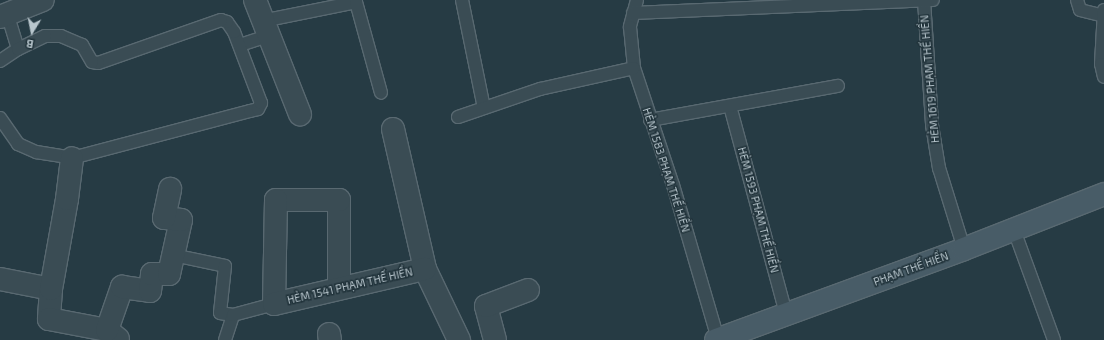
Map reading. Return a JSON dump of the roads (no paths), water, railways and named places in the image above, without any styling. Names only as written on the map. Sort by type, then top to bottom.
[{"type":"main road","name":"PHẠM THẾ HIỂN","points":[[717,340],[1103,197]]},
{"type":"street","points":[[3,16],[43,0]]},
{"type":"street","points":[[255,0],[300,114]]},
{"type":"street","name":"HẺM 1541 PHẠM THẾ HIỂN","points":[[393,129],[425,269],[459,340]]},
{"type":"street","points":[[72,158],[68,199],[51,289],[49,319],[113,335],[122,287],[150,291],[152,274],[169,274],[181,220],[164,218],[170,189]]},
{"type":"street","points":[[274,304],[276,200],[339,200],[339,287]]},
{"type":"street","name":"HẺM 1541 PHẠM THẾ HIỂN","points":[[274,304],[339,287],[425,269]]},
{"type":"street","points":[[0,279],[51,289]]},
{"type":"street","points":[[495,340],[486,306],[528,290]]},
{"type":"lane","points":[[462,0],[484,108]]},
{"type":"lane","name":"HẺM 1583 PHẠM THẾ HIỂN","points":[[637,0],[630,27],[634,68],[650,120],[673,185],[717,340]]},
{"type":"lane","points":[[1077,0],[1080,10],[1104,16]]},
{"type":"lane","points":[[240,45],[265,28],[359,1],[381,92]]},
{"type":"lane","points":[[633,13],[927,1]]},
{"type":"lane","name":"HẺM 1619 PHẠM THẾ HIỂN","points":[[927,1],[932,125],[938,161],[964,249]]},
{"type":"lane","points":[[1104,10],[1101,64],[1104,77]]},
{"type":"lane","points":[[3,16],[18,49]]},
{"type":"lane","points":[[0,61],[18,49],[45,36],[61,36],[82,45],[92,62],[98,63],[221,20],[227,22],[240,45],[261,103],[258,108],[72,158],[36,152],[18,144],[0,118]]},
{"type":"lane","points":[[458,117],[540,89],[634,68]]},
{"type":"lane","points":[[650,120],[838,86]]},
{"type":"lane","name":"HẺM 1593 PHẠM THẾ HIỂN","points":[[730,106],[786,314]]},
{"type":"lane","points":[[1014,230],[1054,340]]},
{"type":"lane","points":[[173,255],[225,266],[220,312],[234,315],[274,304]]},
{"type":"lane","points":[[225,340],[234,315]]}]
